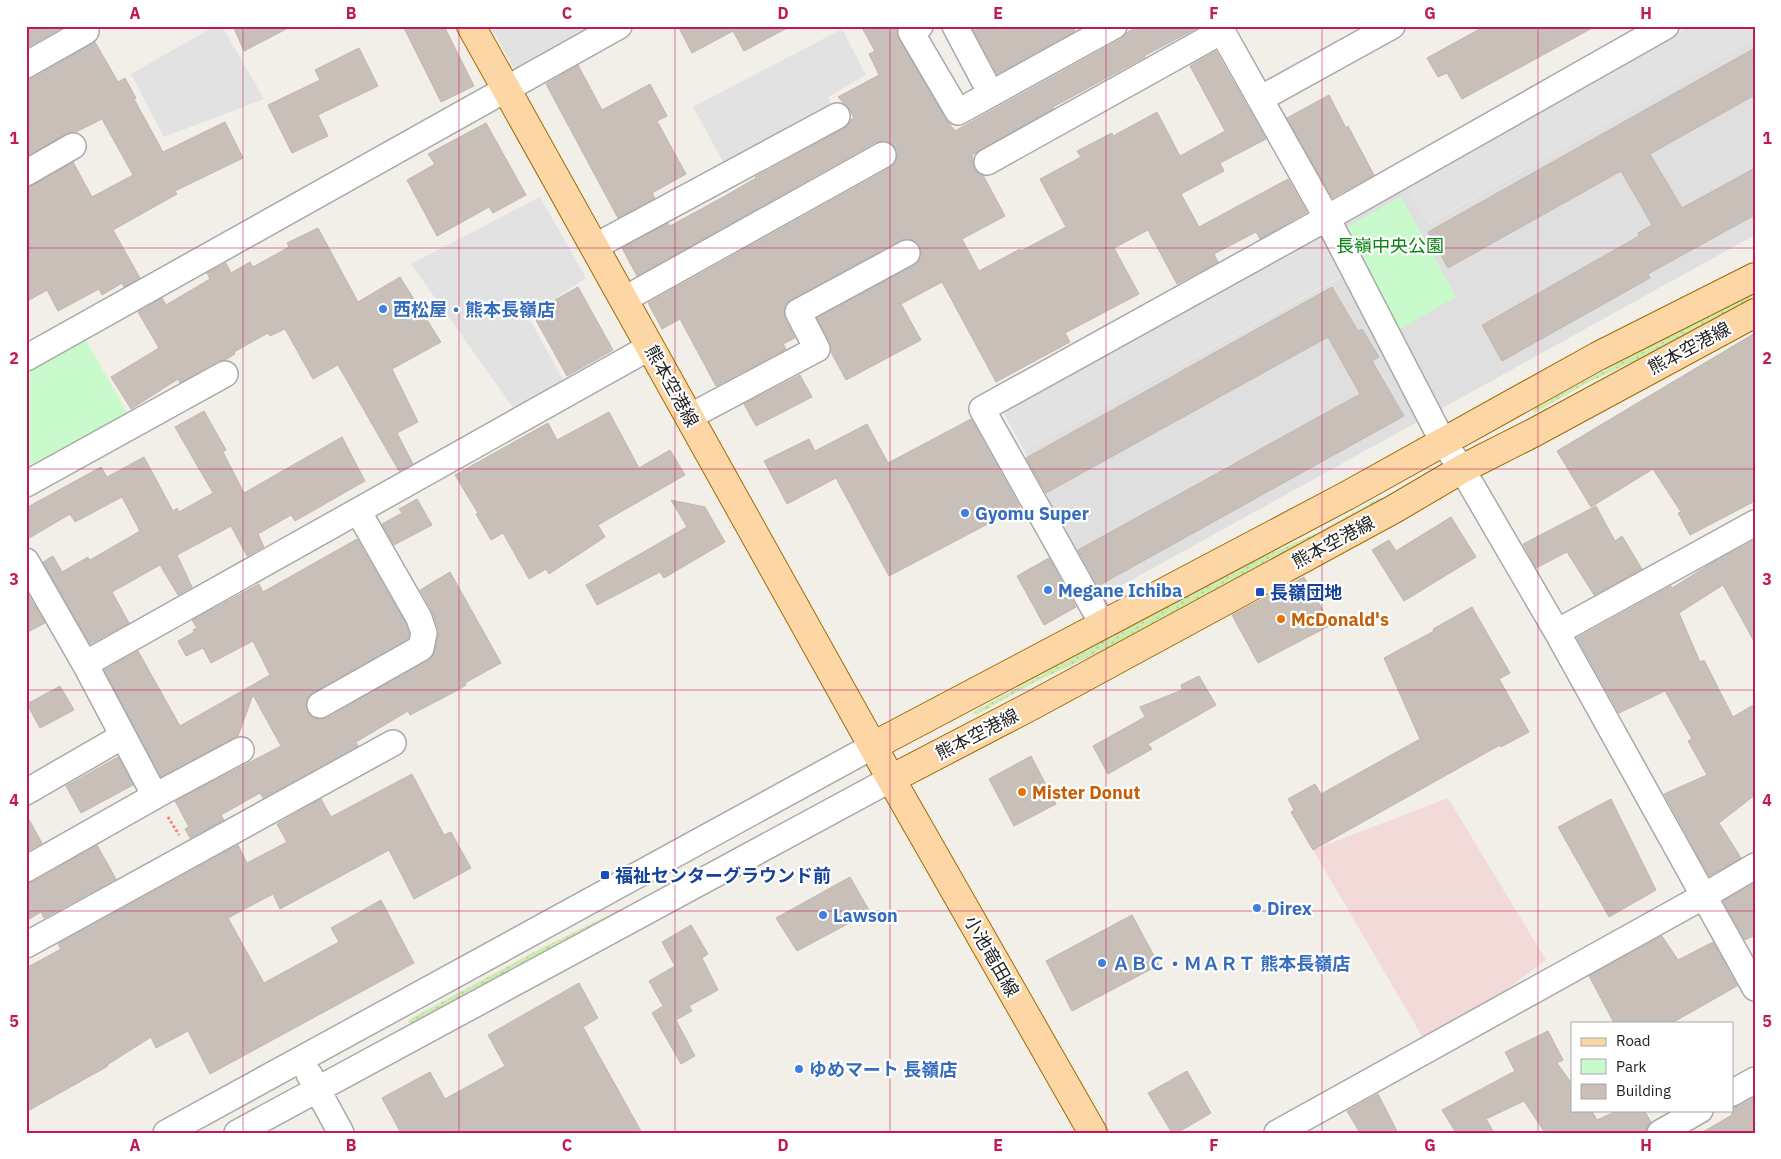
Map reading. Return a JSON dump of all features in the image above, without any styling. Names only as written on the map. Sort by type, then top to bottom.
[{"type":"main road","name":"熊本空港線","points":[[471,26],[890,779],[1033,706],[1394,509],[1462,469],[1533,433],[1755,313]]},
{"type":"main road","name":"熊本空港線","points":[[873,746],[1103,625],[1443,442],[1598,356],[1755,277]]},
{"type":"main road","name":"小池竜田線","points":[[890,779],[1093,1133]]},
{"type":"street","points":[[26,358],[619,26]]},
{"type":"street","points":[[920,26],[911,32],[958,112],[1114,26]]},
{"type":"street","points":[[955,26],[991,94]]},
{"type":"street","points":[[1260,99],[1392,26]]},
{"type":"street","points":[[1103,625],[982,409],[1327,218],[1666,26]]},
{"type":"street","points":[[986,162],[1220,29],[1327,218],[1443,442],[1462,469],[1557,632],[1755,988]]},
{"type":"street","points":[[26,65],[86,31]]},
{"type":"street","points":[[594,247],[837,116]]},
{"type":"street","points":[[26,173],[73,146]]},
{"type":"street","points":[[624,300],[883,155]]},
{"type":"street","points":[[689,417],[817,349],[798,312],[907,253]]},
{"type":"street","points":[[85,664],[650,347]]},
{"type":"street","points":[[26,484],[225,374]]},
{"type":"street","points":[[320,706],[421,648],[424,633],[419,618],[358,511]]},
{"type":"street","points":[[1557,632],[1755,523]]},
{"type":"street","points":[[26,561],[85,664],[155,796]]},
{"type":"street","points":[[26,792],[123,736]]},
{"type":"street","points":[[26,945],[393,743]]},
{"type":"street","points":[[166,1133],[873,746]]},
{"type":"street","points":[[26,869],[241,750]]},
{"type":"street","points":[[237,1133],[890,779]]},
{"type":"street","points":[[1277,1133],[1755,866]]},
{"type":"street","points":[[301,1059],[341,1133]]},
{"type":"street","points":[[1734,1091],[1755,1080]]},
{"type":"street","points":[[1660,1133],[1697,1112]]},
{"type":"path","points":[[155,796],[181,838]]},
{"type":"shaded area","points":[[215,26],[222,26],[264,99],[164,137],[131,74]]},
{"type":"shaded area","points":[[490,26],[599,26],[516,72]]},
{"type":"shaded area","points":[[1689,26],[1755,26],[1755,39],[1428,224],[1407,187]]},
{"type":"shaded area","points":[[842,29],[866,75],[828,97],[834,112],[727,169],[693,107]]},
{"type":"shaded area","points":[[1755,39],[1755,48],[1744,54],[1755,73],[1755,168],[1638,234],[1658,269],[1755,215],[1755,235],[1099,598],[1024,451],[1349,273],[1327,233],[1407,187],[1429,224]],"holes":[[[1733,61],[1753,96],[1606,179],[1585,144]],[[1657,167],[1674,195],[1645,212],[1628,184]],[[1629,242],[1650,278],[1502,360],[1482,324]],[[1332,287],[1353,323],[1204,406],[1185,370]],[[1362,329],[1378,357],[1349,374],[1333,346]],[[1178,372],[1198,408],[1050,491],[1031,455]],[[1383,381],[1403,416],[1256,499],[1236,463]],[[1233,463],[1253,499],[1105,582],[1085,546]]]},
{"type":"shaded area","points":[[540,197],[586,278],[528,316],[563,380],[514,409],[411,264]]},
{"type":"shaded area","points":[[1327,233],[1349,272],[1024,451],[1003,412]]},
{"type":"shaded area","points":[[1448,798],[1546,960],[1429,1048],[1313,850]]},
{"type":"green space","name":"長嶺中央公園","points":[[1401,197],[1456,297],[1400,329],[1344,229]]},
{"type":"green space","points":[[1755,289],[1755,301],[1693,334],[1589,382],[1534,413],[1533,409]]},
{"type":"green space","points":[[83,335],[129,416],[26,474],[26,367]]},
{"type":"green space","points":[[1381,497],[1383,501],[1128,639],[1035,682],[976,715],[973,712],[1238,568],[1321,531]]},
{"type":"green space","points":[[684,878],[685,880],[408,1023],[410,1019],[534,952]]},
{"type":"building","points":[[26,26],[65,26],[26,48]]},
{"type":"building","points":[[233,26],[292,26],[244,51]]},
{"type":"building","points":[[403,26],[444,26],[474,86],[441,102]]},
{"type":"building","points":[[678,26],[791,26],[744,51],[733,31],[692,53]]},
{"type":"building","points":[[861,26],[898,26],[897,33],[899,39],[955,131],[1121,39],[1126,33],[1139,26],[1201,26],[1053,107],[972,155],[974,169],[983,175],[1005,216],[962,239],[979,271],[1066,227],[1040,179],[1081,157],[1077,151],[1112,133],[1113,136],[1157,112],[1180,156],[1225,131],[1190,66],[1216,51],[1266,139],[1220,163],[1224,171],[1181,194],[1199,227],[1288,179],[1307,212],[1260,239],[1256,232],[1214,254],[1218,262],[1177,284],[1148,230],[1114,248],[1139,294],[1065,333],[1070,342],[996,382],[942,282],[901,304],[921,340],[846,380],[831,352],[830,342],[817,318],[914,265],[919,260],[920,247],[914,241],[901,240],[791,300],[786,305],[784,312],[785,319],[795,338],[783,344],[786,349],[716,386],[680,319],[662,329],[648,303],[890,168],[895,163],[897,156],[895,148],[890,142],[876,142],[637,276],[622,248],[668,223],[670,226],[844,128],[854,118],[838,97],[879,75],[869,54],[875,51]]},
{"type":"building","points":[[971,26],[1072,26],[1075,31],[997,74]]},
{"type":"building","points":[[1485,26],[1596,26],[1462,99],[1447,73],[1438,77],[1427,58]]},
{"type":"building","points":[[95,42],[118,82],[125,78],[136,98],[134,99],[163,152],[225,122],[243,158],[175,191],[177,194],[113,230],[140,278],[124,287],[122,283],[102,295],[99,289],[58,311],[47,290],[26,302],[26,187],[33,185],[73,162],[92,197],[133,175],[102,119],[76,132],[66,134],[26,156],[26,79],[33,78]]},
{"type":"building","points":[[359,48],[378,86],[318,115],[328,136],[292,153],[268,105],[320,80],[315,70]]},
{"type":"building","points":[[1755,48],[1755,95],[1650,154],[1682,208],[1755,168],[1755,215],[1648,274],[1650,278],[1502,361],[1482,325],[1639,236],[1638,233],[1652,225],[1621,171],[1448,268],[1428,232]]},
{"type":"building","points":[[578,65],[602,110],[650,84],[667,116],[657,121],[686,174],[652,193],[655,198],[618,218],[546,84]]},
{"type":"building","points":[[1329,95],[1374,175],[1332,198],[1287,118]]},
{"type":"building","points":[[486,123],[526,195],[493,213],[489,207],[437,236],[407,180],[435,164],[428,154]]},
{"type":"building","points":[[318,228],[358,302],[400,277],[441,342],[392,369],[418,422],[397,433],[413,464],[399,471],[338,365],[313,379],[285,329],[270,336],[268,333],[234,352],[235,354],[225,360],[218,361],[180,383],[178,379],[131,409],[111,377],[159,348],[138,312],[162,298],[166,305],[210,279],[207,273],[226,263],[231,273],[250,262],[253,267],[289,247],[287,243]]},
{"type":"building","points":[[578,287],[613,350],[567,376],[532,313]]},
{"type":"building","points":[[1332,287],[1358,331],[1362,329],[1379,357],[1372,361],[1404,416],[1098,586],[1078,550],[1360,394],[1328,337],[1046,493],[1026,458]]},
{"type":"building","points":[[1755,333],[1755,501],[1690,535],[1678,513],[1681,512],[1653,469],[1591,507],[1557,451]]},
{"type":"building","points":[[800,375],[812,397],[756,426],[744,404]]},
{"type":"building","points":[[204,411],[226,450],[223,452],[244,493],[342,437],[365,481],[295,521],[291,515],[258,534],[264,547],[247,556],[231,526],[177,555],[192,587],[178,595],[160,565],[112,592],[129,623],[90,644],[43,562],[53,556],[62,572],[88,557],[90,560],[140,531],[122,497],[75,522],[70,514],[26,540],[26,508],[101,467],[107,477],[144,457],[173,511],[177,508],[179,512],[213,493],[175,427]]},
{"type":"building","points":[[609,412],[639,468],[670,450],[685,475],[598,525],[605,537],[549,574],[546,569],[529,579],[503,533],[491,540],[476,514],[478,513],[455,475],[548,423],[557,440]]},
{"type":"building","points":[[971,419],[1020,507],[889,576],[836,478],[787,504],[764,461],[809,439],[815,451],[867,424],[888,463]]},
{"type":"building","points":[[417,499],[432,525],[394,545],[382,524],[402,513],[399,509]]},
{"type":"building","points":[[671,500],[705,507],[725,542],[664,578],[660,572],[597,605],[586,585],[687,527]]},
{"type":"building","points":[[1596,506],[1615,541],[1622,536],[1642,569],[1594,595],[1567,552],[1536,568],[1523,544]]},
{"type":"building","points":[[1451,517],[1476,557],[1404,601],[1372,550],[1389,540],[1396,551]]},
{"type":"building","points":[[357,539],[406,624],[409,634],[408,639],[313,693],[307,698],[306,705],[312,717],[319,719],[327,718],[432,657],[438,636],[438,628],[432,611],[420,590],[450,572],[501,663],[465,683],[466,685],[458,690],[410,715],[408,711],[356,742],[358,746],[263,798],[260,793],[221,815],[224,820],[190,838],[185,829],[189,827],[175,801],[281,746],[253,695],[238,736],[161,777],[104,670],[138,651],[180,726],[270,675],[253,641],[211,663],[203,648],[186,656],[178,641],[194,632],[193,630],[197,628],[192,620],[259,584],[263,592]]},
{"type":"building","points":[[1755,540],[1755,643],[1723,585],[1679,613],[1700,662],[1704,660],[1733,717],[1755,704],[1755,795],[1719,823],[1741,858],[1709,876],[1664,794],[1707,775],[1688,741],[1692,739],[1665,691],[1619,713],[1577,638],[1671,586],[1672,588],[1712,563]]},
{"type":"building","name":"Megane Ichiba","points":[[1049,558],[1076,607],[1044,625],[1017,576]]},
{"type":"building","name":"McDonald's","points":[[1304,577],[1331,625],[1258,663],[1232,615]]},
{"type":"building","points":[[26,591],[45,623],[26,633]]},
{"type":"building","points":[[1472,607],[1510,673],[1499,679],[1529,732],[1501,747],[1500,745],[1313,850],[1291,812],[1294,810],[1288,799],[1315,784],[1321,794],[1420,739],[1384,658],[1434,631],[1433,629]]},
{"type":"building","points":[[1199,676],[1216,705],[1148,744],[1152,749],[1108,774],[1093,746],[1145,717],[1140,707],[1182,690],[1181,685]]},
{"type":"building","points":[[60,686],[74,710],[40,728],[27,704]]},
{"type":"building","name":"Mister Donut","points":[[1031,756],[1056,804],[1014,826],[989,779]]},
{"type":"building","points":[[118,757],[133,785],[81,813],[66,786]]},
{"type":"building","points":[[412,774],[444,835],[451,832],[471,868],[414,899],[389,850],[280,909],[273,894],[228,918],[264,983],[339,942],[331,928],[381,900],[414,963],[210,1074],[188,1031],[156,1048],[151,1037],[108,1066],[26,1112],[26,968],[61,949],[58,944],[238,845],[247,863],[287,842],[277,824],[321,799],[331,817]]},
{"type":"building","points":[[1611,799],[1656,890],[1609,917],[1558,827]]},
{"type":"building","points":[[26,814],[42,843],[26,852]]},
{"type":"building","points":[[97,845],[116,879],[44,918],[41,912],[26,921],[26,883],[33,882]]},
{"type":"building","name":"Lawson","points":[[850,877],[870,912],[797,951],[776,918]]},
{"type":"building","points":[[1755,883],[1755,935],[1745,940],[1723,901]]},
{"type":"building","name":"ＡＢＣ・ＭＡＲＴ 熊本長嶺店","points":[[1132,915],[1159,965],[1072,1011],[1046,961]]},
{"type":"building","points":[[691,925],[708,954],[702,958],[718,990],[689,1006],[692,1011],[676,1020],[695,1056],[681,1064],[652,1013],[663,1006],[649,981],[675,966],[662,942]]},
{"type":"building","points":[[1662,936],[1678,960],[1713,942],[1737,986],[1674,1022],[1613,1022],[1589,976]]},
{"type":"building","points":[[579,983],[598,1018],[583,1027],[642,1133],[401,1133],[382,1098],[430,1072],[445,1099],[505,1066],[488,1035]]},
{"type":"building","points":[[1548,1031],[1563,1060],[1557,1063],[1571,1083],[1571,1112],[1592,1112],[1597,1120],[1615,1112],[1645,1112],[1651,1122],[1647,1126],[1646,1133],[1545,1133],[1524,1101],[1486,1119],[1494,1133],[1456,1133],[1442,1110],[1515,1071],[1505,1052]]},
{"type":"building","points":[[1187,1071],[1211,1113],[1177,1133],[1172,1133],[1148,1093]]},
{"type":"building","points":[[1378,1094],[1398,1133],[1360,1133],[1347,1111]]},
{"type":"building","points":[[1755,1097],[1755,1133],[1701,1133],[1732,1115],[1734,1107]]},
{"type":"place","name":"西松屋・熊本長嶺店","points":[[383,309]]},
{"type":"place","name":"Gyomu Super","points":[[965,513]]},
{"type":"place","name":"Megane Ichiba","points":[[1048,590]]},
{"type":"place","name":"長嶺団地","points":[[1260,592]]},
{"type":"place","name":"McDonald's","points":[[1281,619]]},
{"type":"place","name":"Mister Donut","points":[[1022,792]]},
{"type":"place","name":"福祉センターグラウンド前","points":[[605,875]]},
{"type":"place","name":"Direx","points":[[1257,908]]},
{"type":"place","name":"Lawson","points":[[823,915]]},
{"type":"place","name":"ＡＢＣ・ＭＡＲＴ 熊本長嶺店","points":[[1102,963]]},
{"type":"place","name":"ゆめマート 長嶺店","points":[[799,1069]]}]
